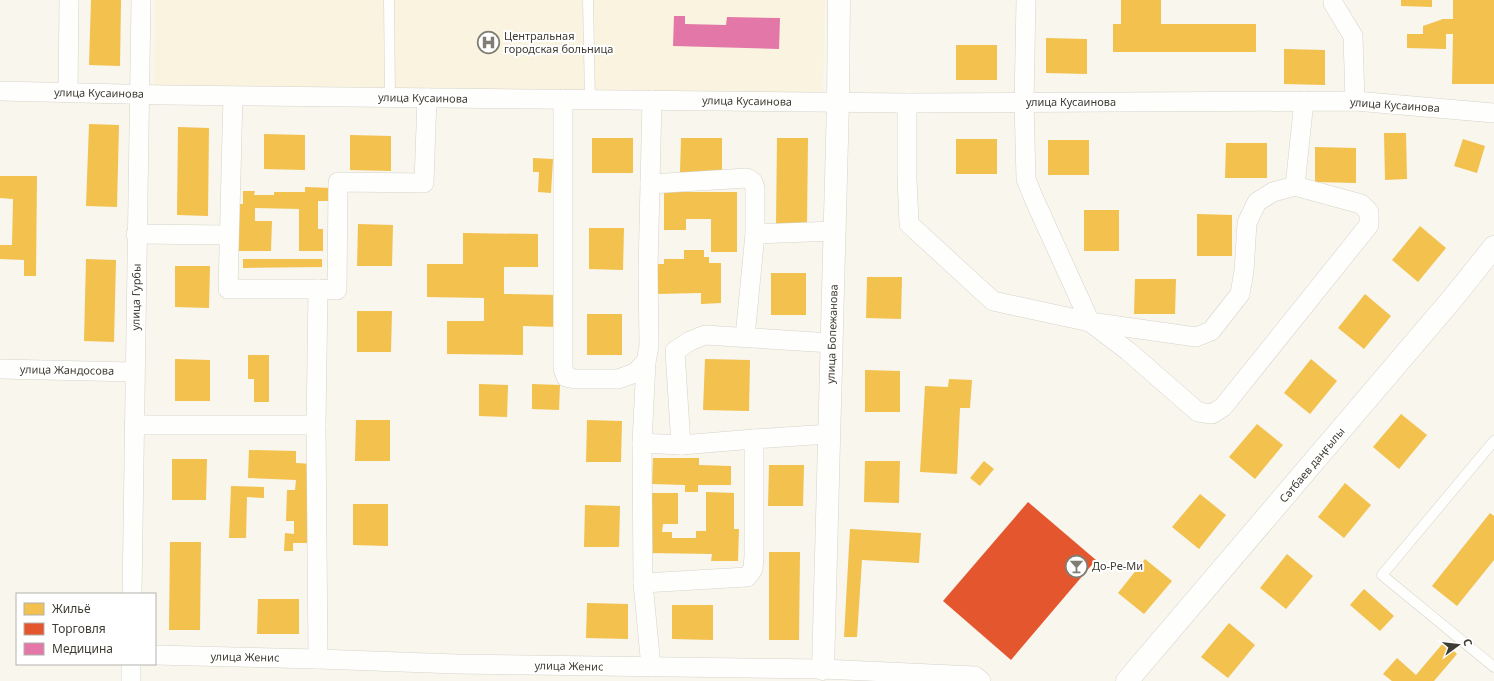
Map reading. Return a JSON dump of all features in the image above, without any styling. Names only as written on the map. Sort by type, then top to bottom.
[{"type":"street","points":[[68,92],[69,0]]},
{"type":"street","name":"улица Гурбы","points":[[132,593],[136,234],[141,0]]},
{"type":"street","name":"улица Бопежанова","points":[[823,669],[835,231],[839,0]]},
{"type":"street","points":[[907,103],[907,178],[909,224],[994,301],[1090,322],[1196,337],[1211,331],[1240,294],[1244,271],[1247,223],[1257,202],[1273,192],[1295,186],[1361,204],[1368,212],[1369,225],[1224,407],[1212,414],[1198,412],[1128,352],[1090,322],[1034,200],[1026,179],[1024,102],[1026,0]]},
{"type":"street","points":[[1333,0],[1333,3],[1353,36],[1355,101]]},
{"type":"street","name":"улица Кусаинова","points":[[0,91],[233,96],[907,103],[1355,101],[1494,113]]},
{"type":"street","points":[[233,96],[228,289],[337,290],[338,182],[424,183],[427,98]]},
{"type":"street","points":[[563,99],[563,368],[566,377],[575,379],[618,378],[635,373],[646,362]]},
{"type":"street","points":[[651,667],[643,583],[642,443],[646,362],[649,346],[648,270],[652,100]]},
{"type":"street","points":[[1295,186],[1304,101]]},
{"type":"street","points":[[650,184],[747,178],[752,182],[755,188],[755,234],[745,337]]},
{"type":"street","points":[[755,234],[835,231]]},
{"type":"street","points":[[136,234],[229,235]]},
{"type":"street","name":"Сәтбаев даңғылы","points":[[1127,681],[1454,298],[1494,247]]},
{"type":"street","points":[[318,289],[316,425],[318,659]]},
{"type":"street","points":[[681,445],[675,351],[690,341],[705,335],[831,343]]},
{"type":"street","name":"улица Жандосова","points":[[0,369],[134,372]]},
{"type":"street","points":[[134,425],[316,425]]},
{"type":"street","points":[[642,443],[681,445],[829,434]]},
{"type":"street","points":[[643,583],[747,577],[753,568],[754,556],[754,439]]},
{"type":"street","name":"улица Женис","points":[[156,655],[456,664],[823,669],[975,676],[981,681]]},
{"type":"street","points":[[131,665],[131,681]]},
{"type":"lane","points":[[389,0],[390,97]]},
{"type":"lane","points":[[588,0],[590,99]]},
{"type":"lane","points":[[1494,441],[1382,575],[1494,667]]},
{"type":"shaded area","name":"Центральная городская больница","points":[[155,0],[825,0],[823,96],[154,85]]},
{"type":"building: Жильё","points":[[91,0],[121,0],[120,66],[89,65]]},
{"type":"building: Жильё","points":[[1121,0],[1161,0],[1161,24],[1256,24],[1256,52],[1113,52],[1113,24],[1121,24]]},
{"type":"building: Жильё","points":[[1401,0],[1432,0],[1432,7],[1401,6]]},
{"type":"building: Жильё","points":[[1453,0],[1494,0],[1494,84],[1452,84],[1453,34],[1446,34],[1446,49],[1407,48],[1407,34],[1423,34],[1423,26],[1443,19],[1453,19]]},
{"type":"building: Жильё","points":[[1046,38],[1087,39],[1087,74],[1046,73]]},
{"type":"building: Жильё","points":[[956,45],[997,45],[997,80],[956,80]]},
{"type":"building: Жильё","points":[[1284,49],[1325,50],[1325,85],[1284,84]]},
{"type":"building: Жильё","points":[[89,124],[119,125],[117,207],[86,206]]},
{"type":"building: Жильё","points":[[178,127],[209,128],[208,216],[177,215]]},
{"type":"building: Жильё","points":[[1384,133],[1406,133],[1407,179],[1385,180]]},
{"type":"building: Жильё","points":[[264,134],[305,135],[305,170],[264,169]]},
{"type":"building: Жильё","points":[[350,135],[391,136],[391,171],[350,170]]},
{"type":"building: Жильё","points":[[592,138],[633,138],[633,173],[592,173]]},
{"type":"building: Жильё","points":[[681,138],[722,138],[722,173],[680,173]]},
{"type":"building: Жильё","points":[[777,138],[808,138],[807,226],[776,226]]},
{"type":"building: Жильё","points":[[956,139],[997,139],[997,174],[956,174]]},
{"type":"building: Жильё","points":[[1463,139],[1485,146],[1477,173],[1454,166]]},
{"type":"building: Жильё","points":[[1048,140],[1089,140],[1089,175],[1048,175]]},
{"type":"building: Жильё","points":[[1226,143],[1267,143],[1267,178],[1225,178]]},
{"type":"building: Жильё","points":[[1315,147],[1356,148],[1356,183],[1315,182]]},
{"type":"building: Жильё","points":[[533,158],[553,159],[551,193],[538,192],[539,172],[533,172]]},
{"type":"building: Жильё","points":[[0,176],[37,176],[36,276],[24,276],[24,260],[0,259],[0,245],[12,245],[13,199],[0,198]]},
{"type":"building: Жильё","points":[[305,187],[332,188],[332,201],[318,201],[318,229],[323,229],[323,251],[299,251],[299,209],[255,208],[255,221],[272,221],[271,251],[238,251],[239,204],[243,204],[243,191],[255,191],[254,195],[274,195],[274,192],[305,192]]},
{"type":"building: Жильё","points":[[664,192],[737,192],[737,252],[711,252],[711,219],[686,219],[686,230],[664,230]]},
{"type":"building: Жильё","points":[[1084,210],[1119,210],[1119,251],[1084,251]]},
{"type":"building: Жильё","points":[[1197,214],[1232,215],[1232,256],[1197,256]]},
{"type":"building: Жильё","points":[[358,224],[393,225],[392,266],[357,266]]},
{"type":"building: Жильё","points":[[1420,226],[1446,248],[1418,282],[1392,260]]},
{"type":"building: Жильё","points":[[589,228],[624,228],[623,270],[589,269]]},
{"type":"building: Жильё","points":[[463,233],[538,234],[538,267],[504,267],[504,294],[560,295],[559,327],[523,326],[523,355],[447,354],[447,321],[484,321],[484,298],[427,297],[427,264],[463,264]]},
{"type":"building: Жильё","points":[[684,250],[704,250],[704,257],[709,257],[709,263],[721,263],[721,303],[701,304],[701,293],[656,294],[656,264],[664,264],[664,259],[684,259]]},
{"type":"building: Жильё","points":[[86,259],[116,260],[114,342],[84,341]]},
{"type":"building: Жильё","points":[[243,259],[322,259],[322,267],[243,268]]},
{"type":"building: Жильё","points":[[175,266],[210,266],[209,308],[175,307]]},
{"type":"building: Жильё","points":[[771,273],[806,273],[806,315],[771,315]]},
{"type":"building: Жильё","points":[[867,277],[902,277],[901,319],[866,318]]},
{"type":"building: Жильё","points":[[1135,279],[1176,279],[1175,314],[1134,314]]},
{"type":"building: Жильё","points":[[1365,294],[1391,316],[1364,349],[1338,328]]},
{"type":"building: Жильё","points":[[357,311],[392,311],[391,352],[357,352]]},
{"type":"building: Жильё","points":[[587,314],[622,314],[622,355],[587,355]]},
{"type":"building: Жильё","points":[[248,355],[269,355],[269,402],[254,402],[254,379],[248,379]]},
{"type":"building: Жильё","points":[[175,359],[210,360],[210,401],[175,401]]},
{"type":"building: Жильё","points":[[705,359],[750,360],[749,411],[703,410]]},
{"type":"building: Жильё","points":[[1311,359],[1337,381],[1310,414],[1284,393]]},
{"type":"building: Жильё","points":[[865,370],[900,371],[900,412],[865,412]]},
{"type":"building: Жильё","points":[[949,379],[972,380],[970,408],[960,408],[957,474],[920,472],[925,386],[948,387]]},
{"type":"building: Жильё","points":[[479,384],[508,385],[507,417],[479,416]]},
{"type":"building: Жильё","points":[[532,384],[560,385],[559,410],[532,409]]},
{"type":"building: Жильё","points":[[1401,414],[1427,435],[1399,469],[1373,447]]},
{"type":"building: Жильё","points":[[356,420],[390,420],[390,461],[355,461]]},
{"type":"building: Жильё","points":[[587,420],[622,421],[621,462],[586,462]]},
{"type":"building: Жильё","points":[[1257,424],[1283,445],[1255,479],[1229,457]]},
{"type":"building: Жильё","points":[[249,450],[296,451],[296,463],[313,464],[310,543],[293,543],[293,551],[284,551],[285,533],[294,534],[294,521],[286,521],[287,490],[295,490],[296,480],[248,478]]},
{"type":"building: Жильё","points":[[653,458],[699,458],[699,465],[731,466],[731,485],[698,485],[698,492],[685,492],[685,485],[652,484]]},
{"type":"building: Жильё","points":[[172,459],[207,459],[206,500],[172,500]]},
{"type":"building: Жильё","points":[[865,461],[900,461],[899,503],[864,502]]},
{"type":"building: Жильё","points":[[984,461],[994,469],[980,486],[970,478]]},
{"type":"building: Жильё","points":[[769,465],[804,465],[803,506],[768,506]]},
{"type":"building: Жильё","points":[[1345,483],[1371,505],[1344,538],[1318,517]]},
{"type":"building: Жильё","points":[[231,486],[264,487],[264,498],[247,497],[246,538],[229,538]]},
{"type":"building: Жильё","points":[[706,492],[734,493],[734,529],[739,529],[738,561],[711,561],[712,554],[649,553],[650,493],[678,493],[678,524],[663,524],[662,532],[672,532],[672,538],[696,538],[696,531],[706,531]]},
{"type":"building: Жильё","points":[[1200,494],[1226,515],[1199,549],[1172,527]]},
{"type":"building: Жильё","points":[[353,504],[388,504],[388,546],[353,545]]},
{"type":"building: Жильё","points":[[585,505],[620,506],[619,547],[584,547]]},
{"type":"building: Жильё","points":[[1490,513],[1494,516],[1494,560],[1457,606],[1432,586]]},
{"type":"building: Жильё","points":[[850,529],[921,533],[919,563],[862,560],[857,637],[844,637]]},
{"type":"building: Жильё","points":[[170,542],[201,542],[200,630],[169,630]]},
{"type":"building: Жильё","points":[[769,552],[800,552],[799,640],[769,640]]},
{"type":"building: Жильё","points":[[1287,554],[1313,576],[1286,609],[1260,588]]},
{"type":"building: Жильё","points":[[1145,559],[1172,581],[1144,614],[1118,593]]},
{"type":"building: Жильё","points":[[1364,589],[1394,616],[1380,631],[1350,605]]},
{"type":"building: Жильё","points":[[258,599],[299,599],[299,634],[257,634]]},
{"type":"building: Жильё","points":[[587,603],[628,604],[628,639],[586,638]]},
{"type":"building: Жильё","points":[[672,605],[713,605],[713,640],[672,639]]},
{"type":"building: Жильё","points":[[1229,623],[1255,645],[1228,678],[1201,657]]},
{"type":"building: Жильё","points":[[1444,642],[1457,654],[1434,681],[1392,681],[1383,674],[1397,658],[1416,675]]},
{"type":"building: Торговля","points":[[1028,502],[1096,560],[1011,660],[943,601]]},
{"type":"building: Медицина","points":[[674,16],[685,16],[685,24],[726,25],[727,17],[780,18],[779,49],[673,46]]},
{"type":"place","name":"Центральная городская больница","points":[[489,42]]},
{"type":"place","name":"До-Ре-Ми","points":[[1077,566]]}]
